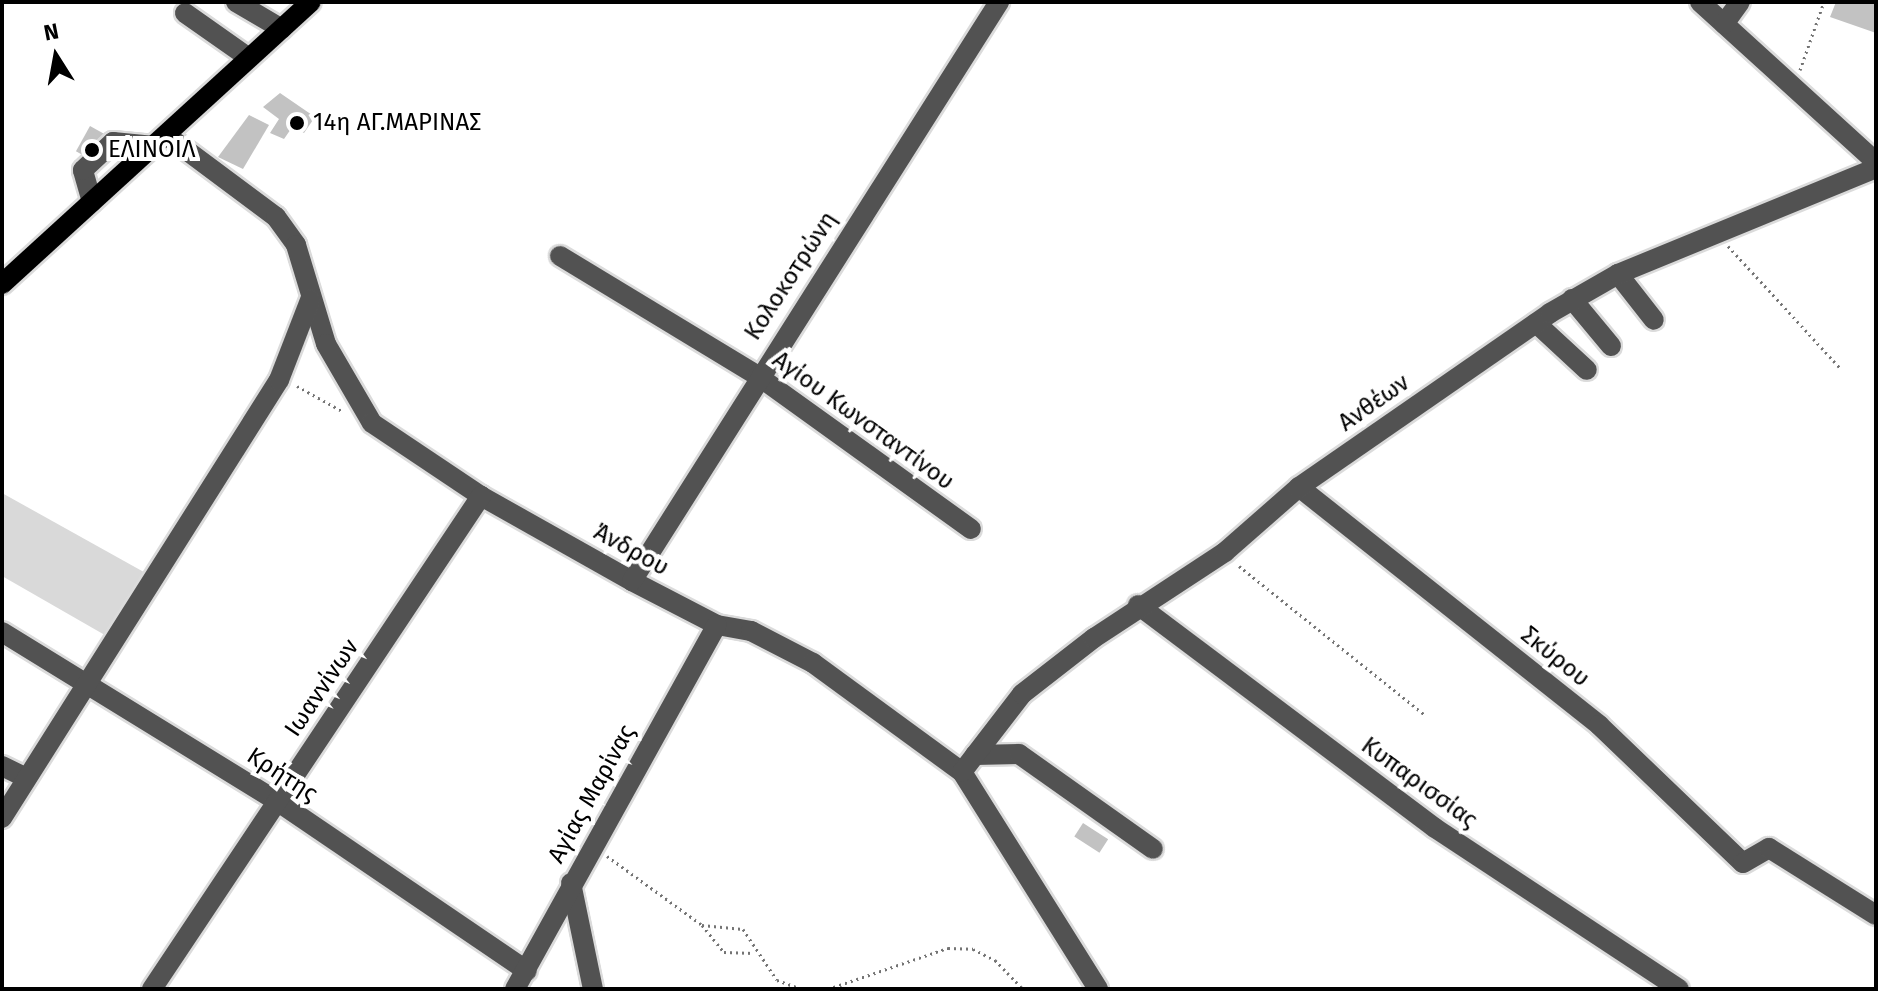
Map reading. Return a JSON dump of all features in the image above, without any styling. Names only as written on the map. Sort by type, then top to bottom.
[{"type":"main road","points":[[2,284],[311,2]]},
{"type":"street","points":[[236,2],[282,29]]},
{"type":"street","name":"Κολοκοτρώνη","points":[[632,581],[758,376],[999,2]]},
{"type":"street","points":[[1700,2],[1876,165]]},
{"type":"street","points":[[1724,24],[1740,2]]},
{"type":"street","points":[[185,13],[249,58]]},
{"type":"street","points":[[92,202],[83,170],[113,142],[160,140]]},
{"type":"street","name":"Άνδρου","points":[[160,140],[276,217],[296,245],[310,300],[326,344],[372,423],[481,496],[632,581],[717,625],[751,631],[813,663],[962,772],[1098,989]]},
{"type":"street","name":"Ανθέων","points":[[962,772],[1022,694],[1138,605],[1225,552],[1299,487],[1572,299],[1618,274],[1718,235],[1876,165]]},
{"type":"street","name":"Αγίου Κωνσταντίνου","points":[[560,256],[758,376],[971,529]]},
{"type":"street","points":[[1618,274],[1654,320]]},
{"type":"street","points":[[1572,299],[1611,346]]},
{"type":"street","points":[[4,809],[279,380],[310,300]]},
{"type":"street","points":[[1536,323],[1587,370]]},
{"type":"street","name":"Σκύρου","points":[[1299,487],[1599,725],[1743,863],[1769,848],[1876,915]]},
{"type":"street","name":"Ιωαννίνων","points":[[152,989],[481,496]]},
{"type":"street","name":"Κυπαρισσίας","points":[[1138,605],[1435,828],[1679,989]]},
{"type":"street","name":"Αγίας Μαρίνας","points":[[515,989],[592,845],[717,625]]},
{"type":"street","name":"Κρήτης","points":[[2,632],[277,801],[527,971]]},
{"type":"street","points":[[975,755],[1019,754],[1153,849]]},
{"type":"street","points":[[2,766],[25,777]]},
{"type":"street","points":[[571,883],[593,989]]},
{"type":"path","points":[[1795,87],[1824,2]]},
{"type":"path","points":[[1718,235],[1841,369]]},
{"type":"path","points":[[279,380],[372,423]]},
{"type":"path","points":[[1225,552],[1424,714]]},
{"type":"path","points":[[592,845],[702,925],[724,952],[754,953]]},
{"type":"path","points":[[702,925],[743,929],[754,953],[777,980],[802,989]]},
{"type":"path","points":[[828,989],[948,948],[973,949],[995,960],[1023,989]]},
{"type":"shaded area","points":[[2,493],[151,576],[110,638],[2,576]]},
{"type":"building","points":[[1836,2],[1876,2],[1876,33],[1830,17]]},
{"type":"building","points":[[280,93],[315,117],[304,133],[293,126],[284,139],[270,133],[279,119],[263,107]]},
{"type":"building","points":[[249,115],[269,125],[243,169],[218,157]]},
{"type":"building","points":[[90,126],[106,135],[92,160],[76,151]]},
{"type":"building","points":[[1083,823],[1108,839],[1099,853],[1074,836]]},
{"type":"place","name":"14η ΑΓ.ΜΑΡΙΝΑΣ","points":[[297,123]]},
{"type":"place","name":"ΕΛΙΝΟΙΛ","points":[[92,150]]}]
